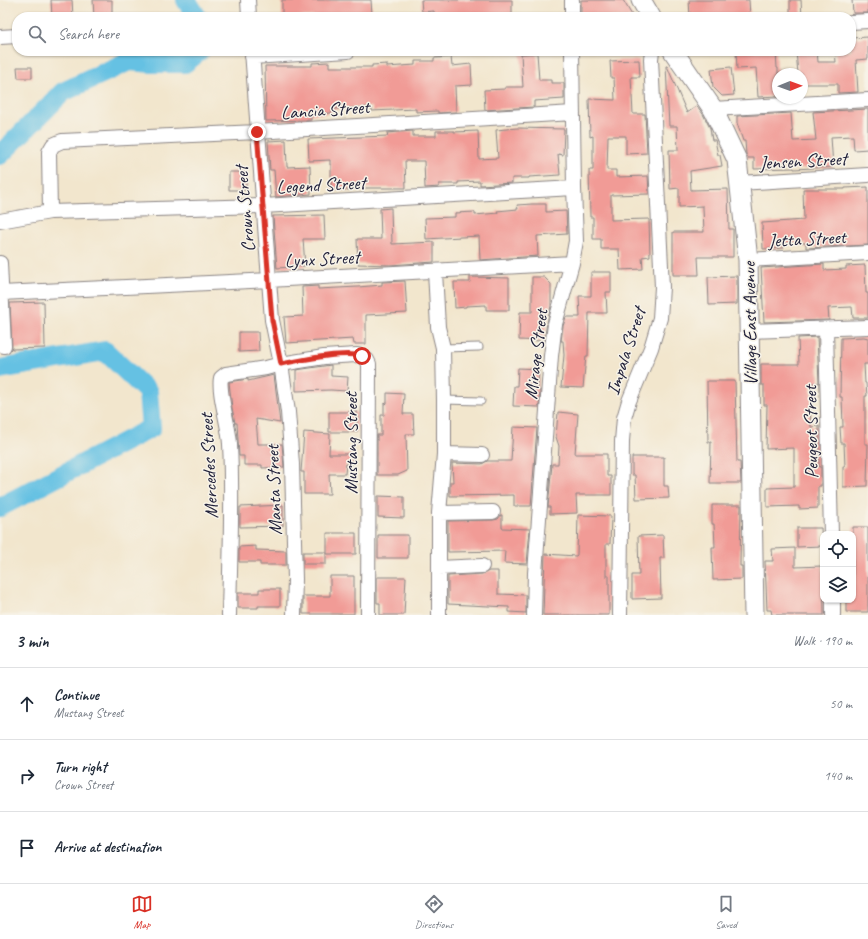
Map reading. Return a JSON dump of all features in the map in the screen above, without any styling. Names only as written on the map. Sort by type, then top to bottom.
[{"type":"street","points":[[248,0],[249,12]]},
{"type":"street","points":[[572,0],[572,12]]},
{"type":"street","points":[[641,0],[648,12]]},
{"type":"street","points":[[856,22],[868,21]]},
{"type":"street","points":[[0,37],[12,36]]},
{"type":"street","name":"Crown Street","points":[[252,56],[272,320],[281,364]]},
{"type":"street","name":"Mirage Street","points":[[534,615],[535,565],[551,356],[555,324],[572,263],[576,241],[572,56]]},
{"type":"street","name":"Impala Street","points":[[620,615],[622,441],[624,418],[629,401],[651,348],[660,318],[662,287],[651,56]]},
{"type":"street","name":"Village East Avenue","points":[[676,56],[712,109],[737,160],[748,260],[754,615]]},
{"type":"street","points":[[712,109],[868,100]]},
{"type":"street","name":"Lancia Street","points":[[50,212],[49,152],[50,148],[56,143],[62,141],[257,132],[573,113]]},
{"type":"street","name":"Jensen Street","points":[[739,183],[868,175]]},
{"type":"street","name":"Legend Street","points":[[0,221],[50,212],[263,206],[574,188]]},
{"type":"street","name":"Jetta Street","points":[[748,260],[868,253]]},
{"type":"street","points":[[0,262],[4,346]]},
{"type":"street","name":"Lynx Street","points":[[1,293],[572,263]]},
{"type":"street","points":[[435,271],[438,327],[443,348],[444,400],[444,454],[439,513],[439,615]]},
{"type":"street","points":[[750,331],[868,327]]},
{"type":"street","name":"Peugeot Street","points":[[826,329],[831,531]]},
{"type":"street","name":"Mustang Street","points":[[281,364],[324,357],[356,355],[367,360],[369,364],[368,615]]},
{"type":"street","name":"Mercedes Street","points":[[229,615],[232,478],[229,434],[220,379],[226,374],[266,368],[281,364]]},
{"type":"street","name":"Manta Street","points":[[281,364],[288,412],[292,464],[295,579],[294,615]]},
{"type":"street","points":[[444,454],[482,455]]},
{"type":"street","points":[[439,513],[493,512]]},
{"type":"street","points":[[439,568],[482,566]]},
{"type":"street","points":[[833,603],[833,615]]},
{"type":"lane","points":[[443,348],[479,347]]},
{"type":"lane","points":[[444,400],[481,400]]},
{"type":"building","points":[[51,0],[72,0],[73,12],[52,12]]},
{"type":"building","points":[[93,0],[112,0],[112,12],[94,12]]},
{"type":"building","points":[[282,0],[371,0],[372,12],[282,12]]},
{"type":"building","points":[[421,0],[512,0],[512,12],[422,12]]},
{"type":"building","points":[[581,0],[623,0],[630,12],[581,12]]},
{"type":"building","points":[[689,0],[749,0],[750,12],[690,12]]},
{"type":"building","points":[[790,0],[801,0],[802,12],[790,12]]},
{"type":"building","points":[[852,0],[868,0],[868,13],[853,12]]},
{"type":"building","points":[[868,37],[868,59],[856,60],[858,92],[838,93],[838,84],[808,84],[808,68],[797,68],[796,56],[817,56],[818,62],[836,62],[835,56],[856,56],[856,38]]},
{"type":"building","points":[[521,56],[537,56],[539,80],[551,80],[551,83],[564,83],[564,99],[534,101],[534,107],[485,110],[484,90],[505,89],[505,87],[523,87]]},
{"type":"building","points":[[736,56],[776,56],[777,68],[772,68],[772,96],[758,97],[756,68],[737,69]]},
{"type":"building","points":[[451,57],[452,66],[471,64],[472,85],[455,86],[456,112],[416,112],[416,109],[372,111],[372,107],[332,109],[332,113],[311,114],[311,120],[266,121],[265,66],[312,66],[312,63],[329,62],[329,67],[372,67],[372,65],[387,64],[387,67],[415,65],[415,61],[434,61],[434,58]]},
{"type":"building","points":[[639,60],[640,77],[631,77],[633,114],[645,114],[647,153],[626,154],[626,136],[608,136],[607,170],[616,170],[616,177],[648,176],[649,194],[611,195],[611,220],[649,219],[650,256],[642,257],[643,269],[620,270],[619,249],[601,249],[601,239],[593,239],[593,217],[590,217],[589,170],[593,170],[593,136],[590,137],[589,99],[615,100],[614,78],[611,78],[610,61]]},
{"type":"building","points":[[666,66],[687,113],[697,106],[703,114],[710,128],[712,140],[715,140],[718,155],[720,155],[722,166],[690,171],[691,190],[728,189],[729,229],[733,229],[733,257],[698,257],[699,275],[673,275],[673,232],[704,232],[703,206],[679,207],[679,188],[670,189],[669,150],[678,150],[677,126],[669,126]]},
{"type":"building","points":[[17,67],[32,67],[32,78],[18,78]]},
{"type":"building","points":[[731,67],[734,95],[722,96],[713,87],[711,69]]},
{"type":"building","points":[[868,109],[868,149],[854,150],[853,136],[831,137],[833,167],[754,169],[754,158],[748,158],[746,154],[745,141],[743,141],[737,123],[737,116],[791,113],[793,141],[816,140],[813,112]]},
{"type":"building","points":[[517,128],[564,129],[563,155],[558,154],[560,175],[512,178],[512,183],[480,185],[480,181],[458,182],[458,184],[439,184],[439,187],[425,188],[424,161],[405,161],[406,188],[352,188],[352,190],[331,190],[330,160],[309,161],[308,139],[388,136],[387,133],[413,131],[413,136],[436,136],[436,131],[478,131],[479,159],[498,158],[496,130]]},
{"type":"building","points":[[286,140],[287,167],[310,166],[311,194],[276,197],[274,170],[270,170],[268,141]]},
{"type":"building","points":[[229,172],[246,172],[246,190],[229,190]]},
{"type":"building","points":[[868,187],[868,245],[806,248],[806,243],[783,243],[784,248],[763,249],[762,223],[804,220],[803,189],[845,189]]},
{"type":"building","points":[[546,204],[546,212],[566,211],[567,234],[537,236],[538,256],[480,260],[479,236],[426,239],[425,218],[455,217],[455,213],[475,212],[475,215],[498,213],[497,211],[518,209],[517,205]]},
{"type":"building","points":[[391,208],[392,244],[434,242],[434,262],[390,265],[358,264],[357,239],[381,239],[380,209]]},
{"type":"building","points":[[324,215],[325,239],[303,239],[305,266],[277,268],[273,216]]},
{"type":"building","points":[[824,264],[824,270],[846,269],[846,266],[865,265],[866,293],[868,293],[868,318],[853,318],[852,307],[828,308],[829,320],[764,322],[761,268]]},
{"type":"building","points":[[591,272],[611,272],[611,292],[606,292],[607,313],[589,313],[588,356],[586,356],[583,388],[561,387],[564,355],[563,341],[561,341],[563,326],[566,317],[580,317],[579,296],[591,296]]},
{"type":"building","points":[[737,276],[737,304],[709,305],[708,277]]},
{"type":"building","points":[[470,277],[509,278],[509,310],[486,310],[486,305],[455,308],[454,282],[470,282]]},
{"type":"building","points":[[532,277],[544,277],[551,284],[551,306],[544,341],[519,340],[520,312],[532,312]]},
{"type":"building","points":[[405,281],[407,313],[366,315],[366,344],[354,344],[353,339],[286,343],[284,317],[303,316],[302,287],[318,286],[318,289],[358,287],[382,285],[382,282]]},
{"type":"building","points":[[44,302],[45,348],[12,349],[10,303]]},
{"type":"building","points":[[239,332],[258,332],[259,351],[239,352]]},
{"type":"building","points":[[817,337],[819,383],[811,383],[812,405],[810,405],[811,427],[819,426],[819,467],[821,467],[821,486],[818,486],[818,508],[799,509],[799,506],[767,507],[767,488],[794,487],[794,448],[766,449],[767,405],[764,405],[764,385],[761,385],[761,364],[799,364],[798,338]]},
{"type":"building","points":[[841,338],[868,338],[868,364],[864,364],[867,396],[865,396],[865,444],[868,444],[867,486],[843,487],[843,467],[845,467],[844,443],[841,443],[840,427],[843,427],[842,397],[840,397]]},
{"type":"building","points":[[331,365],[331,376],[348,377],[347,391],[296,391],[296,370]]},
{"type":"building","points":[[518,368],[539,369],[539,407],[513,406],[514,386],[517,386]]},
{"type":"building","points":[[274,375],[280,423],[256,419],[258,444],[282,444],[284,467],[262,468],[262,465],[244,465],[244,456],[239,456],[237,423],[235,423],[232,408],[229,382],[248,379],[248,381]]},
{"type":"building","points":[[707,381],[735,381],[737,462],[740,462],[741,483],[710,483],[711,442],[708,442]]},
{"type":"building","points":[[387,393],[404,394],[403,414],[413,414],[414,434],[406,434],[407,471],[398,475],[377,475],[377,435],[381,435],[381,415],[384,415],[384,404],[387,403]]},
{"type":"building","points":[[329,412],[357,412],[357,432],[329,432]]},
{"type":"building","points":[[558,412],[578,414],[575,454],[607,454],[607,476],[611,476],[611,495],[576,495],[577,513],[550,514],[550,507],[548,507],[552,464],[558,464],[559,446],[556,437]]},
{"type":"building","points":[[513,427],[537,428],[531,506],[514,506],[514,495],[450,496],[450,482],[453,482],[452,463],[482,464],[487,461],[511,461]]},
{"type":"building","points":[[304,432],[330,434],[329,454],[353,454],[352,465],[346,464],[345,474],[329,474],[330,494],[304,494],[304,472],[301,472]]},
{"type":"building","points":[[632,457],[664,457],[664,486],[668,486],[669,498],[636,499],[635,475],[632,475]]},
{"type":"building","points":[[378,496],[404,497],[404,518],[378,517]]},
{"type":"building","points":[[283,505],[283,526],[240,527],[240,507]]},
{"type":"building","points":[[712,505],[741,505],[740,566],[742,566],[742,579],[713,580],[712,547],[715,547],[714,524],[712,524]]},
{"type":"building","points":[[501,515],[502,528],[530,529],[527,564],[504,563],[505,551],[448,552],[448,521],[493,520],[498,519]]},
{"type":"building","points":[[578,515],[611,516],[610,544],[606,544],[606,576],[609,576],[609,615],[543,615],[545,554],[577,555]]},
{"type":"building","points":[[853,527],[868,527],[868,612],[846,612],[846,603],[856,603],[856,531],[853,531]]},
{"type":"building","points":[[797,528],[821,528],[820,546],[797,547]]},
{"type":"building","points":[[327,533],[356,533],[356,554],[327,554]]},
{"type":"building","points":[[378,535],[408,535],[408,558],[378,558]]},
{"type":"building","points":[[663,535],[664,558],[660,558],[661,598],[632,599],[632,575],[639,575],[638,536]]},
{"type":"building","points":[[256,546],[256,550],[286,551],[286,565],[260,565],[260,562],[239,562],[239,547]]},
{"type":"building","points":[[795,548],[795,567],[820,566],[820,603],[824,603],[824,615],[772,615],[771,610],[767,610],[765,561],[773,561],[772,549]]},
{"type":"building","points":[[303,552],[326,552],[326,564],[303,564]]},
{"type":"building","points":[[489,571],[498,571],[498,594],[526,595],[526,613],[509,612],[509,607],[448,604],[448,576],[482,574]]},
{"type":"building","points":[[330,576],[354,576],[354,614],[303,614],[303,596],[330,596]]},
{"type":"building","points":[[377,577],[406,577],[404,615],[380,615],[380,603],[377,603]]},
{"type":"building","points":[[259,589],[280,589],[280,606],[238,608],[238,593],[259,593]]},
{"type":"waterway","points":[[186,0],[194,12]]},
{"type":"waterway","points":[[0,155],[63,92],[129,61],[185,63],[194,56]]},
{"type":"waterway","points":[[0,369],[105,351],[148,392],[151,428],[0,507]]},
{"type":"route","points":[[257,132],[272,320],[281,364],[324,357],[362,356]]}]
